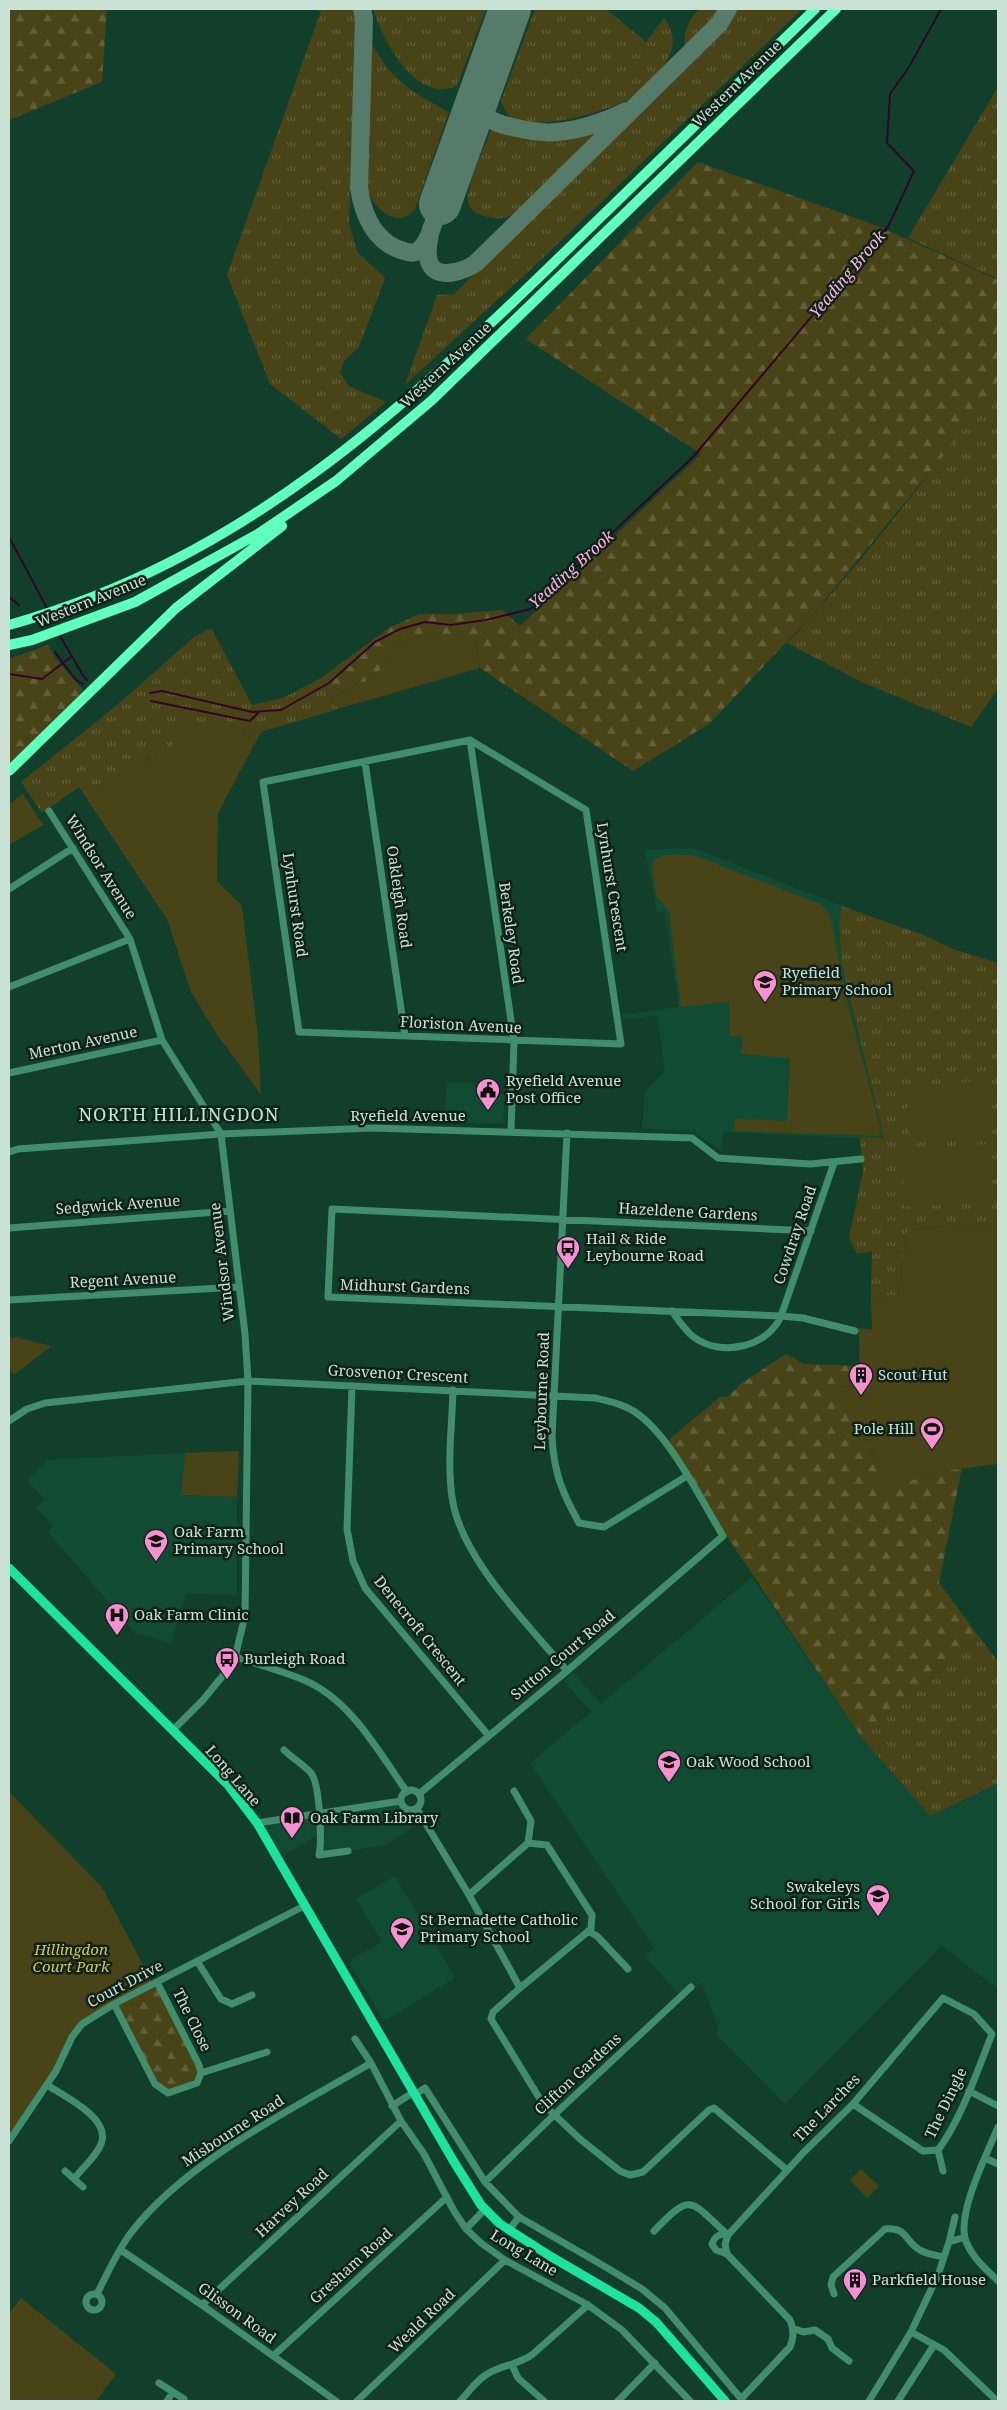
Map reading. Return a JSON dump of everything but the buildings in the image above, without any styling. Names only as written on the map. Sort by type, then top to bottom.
[{"type":"highway","name":"Western Avenue","points":[[9,626],[100,596],[174,562],[248,519],[338,457],[422,387],[495,320],[815,9]]},
{"type":"highway","name":"Western Avenue","points":[[9,645],[32,640],[135,602],[284,518],[368,456],[431,401],[836,9]]},
{"type":"highway","points":[[9,771],[176,608],[318,499],[368,456]]},
{"type":"main road","name":"Long Lane","points":[[9,1568],[228,1785],[257,1823],[454,2162],[485,2209],[509,2230],[639,2308],[656,2322],[725,2401]]},
{"type":"street","points":[[365,762],[470,740]]},
{"type":"street","name":"Berkeley Road","points":[[470,740],[514,1041],[511,1131]]},
{"type":"street","name":"Lynhurst Crescent","points":[[470,740],[586,810],[621,1044]]},
{"type":"street","name":"Lynhurst Road","points":[[299,1032],[263,782],[365,762]]},
{"type":"street","name":"Oakleigh Road","points":[[365,762],[405,1036]]},
{"type":"street","name":"Windsor Avenue","points":[[49,811],[130,939],[162,1040],[221,1134],[245,1334],[248,1381],[245,1616],[235,1657],[225,1673],[203,1700],[173,1730]]},
{"type":"street","points":[[9,889],[73,848]]},
{"type":"street","points":[[9,987],[130,939]]},
{"type":"street","name":"Floriston Avenue","points":[[299,1032],[621,1044]]},
{"type":"street","name":"Merton Avenue","points":[[9,1074],[162,1040]]},
{"type":"street","name":"Ryefield Avenue","points":[[9,1152],[18,1149],[221,1134],[373,1128],[692,1138],[718,1158],[810,1164],[861,1159]]},
{"type":"street","name":"Leybourne Road","points":[[567,1133],[560,1306],[554,1395],[553,1464],[564,1493],[579,1523],[604,1527],[687,1476]]},
{"type":"street","name":"Cowdray Road","points":[[782,1316],[834,1163]]},
{"type":"street","name":"Midhurst Gardens","points":[[560,1306],[328,1297],[332,1209],[564,1219]]},
{"type":"street","name":"Sedgwick Avenue","points":[[9,1228],[230,1212]]},
{"type":"street","name":"Hazeldene Gardens","points":[[564,1219],[811,1231]]},
{"type":"street","name":"Regent Avenue","points":[[9,1300],[238,1287]]},
{"type":"street","points":[[560,1306],[782,1316],[803,1318],[856,1331]]},
{"type":"street","points":[[672,1311],[680,1323],[696,1339],[705,1343],[727,1347],[744,1346],[761,1339],[778,1324],[782,1316]]},
{"type":"street","name":"Grosvenor Crescent","points":[[9,1421],[27,1409],[45,1403],[248,1381],[595,1398],[612,1402],[633,1411],[659,1435],[687,1476],[723,1536]]},
{"type":"street","name":"Denecroft Crescent","points":[[352,1386],[347,1528],[354,1561],[365,1588],[488,1735]]},
{"type":"street","points":[[454,1390],[450,1473],[452,1499],[461,1530],[474,1555],[496,1586],[567,1671]]},
{"type":"street","name":"Sutton Court Road","points":[[418,1794],[567,1671],[723,1536]]},
{"type":"street","points":[[235,1657],[305,1680],[330,1695],[357,1721],[407,1792]]},
{"type":"street","points":[[284,1750],[313,1775],[320,1815],[322,1842],[320,1855],[348,1851]]},
{"type":"street","points":[[257,1823],[320,1815],[401,1801],[407,1792],[413,1791],[418,1794],[421,1800],[417,1809]]},
{"type":"street","points":[[469,1896],[528,1843],[531,1821],[514,1791]]},
{"type":"street","points":[[401,1801],[407,1809],[417,1809]]},
{"type":"street","points":[[417,1809],[469,1896],[520,1988]]},
{"type":"street","points":[[528,1843],[547,1845],[592,1915],[591,1929],[493,2012],[491,2019],[543,2104],[620,2171],[630,2175],[643,2172],[709,2110],[714,2108],[787,2170]]},
{"type":"street","name":"Court Drive","points":[[9,2141],[48,2084],[76,2030],[90,2018],[304,1906]]},
{"type":"street","points":[[588,1931],[597,1936],[628,1969]]},
{"type":"street","points":[[197,1962],[221,1999],[232,2004],[252,1996]]},
{"type":"street","name":"The Close","points":[[114,2004],[155,2084],[168,2093],[197,2083],[201,2073],[157,1982]]},
{"type":"street","name":"Clifton Gardens","points":[[485,2182],[692,1987]]},
{"type":"street","name":"The Dingle","points":[[853,2104],[922,2151],[938,2150],[945,2142],[969,2091],[992,2034],[974,2014],[943,1998]]},
{"type":"street","name":"The Larches","points":[[793,2328],[786,2315],[727,2254],[716,2250],[712,2244],[715,2237],[721,2234],[728,2235],[787,2170],[853,2104],[943,1998]]},
{"type":"street","points":[[485,2008],[493,2012]]},
{"type":"street","name":"Long Lane","points":[[355,2039],[371,2063],[392,2106],[424,2154],[466,2229],[481,2243],[505,2260],[588,2305],[622,2330],[690,2401]]},
{"type":"street","points":[[201,2073],[267,2052]]},
{"type":"street","name":"Misbourne Road","points":[[96,2294],[121,2250],[143,2218],[202,2164],[371,2063]]},
{"type":"street","points":[[48,2084],[98,2120],[102,2133],[102,2142],[74,2179]]},
{"type":"street","name":"Long Lane","points":[[415,2093],[425,2088],[485,2182],[519,2217],[612,2271],[665,2308],[742,2400]]},
{"type":"street","points":[[969,2091],[998,2106]]},
{"type":"street","points":[[392,2106],[415,2093]]},
{"type":"street","name":"Harvey Road","points":[[202,2304],[401,2121]]},
{"type":"street","points":[[998,2127],[967,2206],[965,2237],[975,2256],[998,2281]]},
{"type":"street","points":[[938,2150],[943,2171]]},
{"type":"street","points":[[985,2158],[998,2164]]},
{"type":"street","points":[[65,2171],[83,2187]]},
{"type":"street","name":"Gresham Road","points":[[273,2356],[447,2197]]},
{"type":"street","points":[[654,2231],[677,2208],[686,2203],[694,2205],[728,2235],[725,2244],[727,2254]]},
{"type":"street","points":[[466,2229],[485,2209]]},
{"type":"street","name":"Long Lane","points":[[509,2230],[519,2217]]},
{"type":"street","points":[[869,2401],[911,2332],[938,2275],[955,2217]]},
{"type":"street","points":[[834,2294],[831,2285],[833,2276],[885,2229],[895,2228],[904,2232],[919,2250],[943,2257]]},
{"type":"street","points":[[949,2242],[965,2237]]},
{"type":"street","name":"Glisson Road","points":[[121,2250],[202,2304],[336,2401]]},
{"type":"street","name":"Weald Road","points":[[357,2401],[505,2260]]},
{"type":"street","points":[[460,2401],[481,2378],[490,2372],[525,2360],[533,2354],[588,2305]]},
{"type":"street","points":[[742,2400],[790,2347],[793,2338],[793,2328],[803,2332],[814,2330],[828,2339],[832,2348],[849,2361]]},
{"type":"street","points":[[911,2332],[944,2350],[997,2401]]},
{"type":"street","points":[[898,2401],[934,2345]]},
{"type":"street","points":[[618,2401],[655,2363]]},
{"type":"street","points":[[512,2365],[518,2378],[544,2401]]},
{"type":"street","points":[[159,2383],[184,2399]]},
{"type":"street","points":[[167,2401],[173,2392]]},
{"type":"shaded area","name":"Ryefield Primary School","points":[[693,848],[842,906],[839,922],[842,966],[884,1139],[724,1132],[721,1151],[694,1132],[642,1128],[645,1092],[665,1071],[657,1015],[622,1020],[621,1015],[679,1007],[665,913],[664,911],[657,912],[645,850]]},
{"type":"shaded area","points":[[447,1083],[472,1083],[478,1093],[505,1095],[503,1123],[444,1123]]},
{"type":"shaded area","name":"Oak Farm Primary School","points":[[185,1453],[181,1495],[237,1497],[237,1595],[186,1593],[171,1643],[135,1633],[48,1532],[53,1525],[36,1508],[45,1499],[27,1481],[48,1460]]},
{"type":"shaded area","points":[[752,1577],[861,1737],[930,1815],[998,1783],[998,1989],[942,1946],[785,2104],[716,2034],[719,2030],[702,1982],[683,1999],[645,1957],[654,1948],[530,1763],[591,1712],[564,1681],[573,1672],[601,1704]]},
{"type":"shaded area","points":[[401,1801],[417,1824],[386,1845],[319,1855],[318,1835],[280,1857],[257,1823]]},
{"type":"shaded area","name":"St Bernadette Catholic Primary School","points":[[395,1876],[455,1978],[386,2020],[382,2018],[350,1964],[351,1959],[382,1942],[356,1899]]},
{"type":"green space","points":[[9,9],[107,9],[102,82],[9,120]]},
{"type":"green space","points":[[307,9],[356,9],[349,224],[357,252],[385,278],[359,347],[345,360],[340,373],[349,386],[386,402],[341,439],[270,384],[227,275],[321,11]]},
{"type":"green space","points":[[373,9],[486,9],[457,86],[442,89],[428,86],[415,78],[393,52],[384,37]]},
{"type":"green space","points":[[535,9],[609,9],[608,11],[646,42],[664,18],[670,27],[672,36],[670,54],[660,70],[633,98],[587,115],[569,119],[533,123],[519,121],[508,115],[501,101]]},
{"type":"green space","points":[[700,9],[720,9],[686,48],[687,26]]},
{"type":"green space","points":[[735,9],[802,9],[543,258],[405,385],[437,295],[454,294],[721,33]]},
{"type":"green space","points":[[372,44],[387,68],[404,85],[449,112],[415,209],[401,218],[386,214],[379,208],[369,194],[367,186]]},
{"type":"green space","points":[[998,87],[998,279],[908,238]]},
{"type":"green space","points":[[601,128],[514,214],[503,218],[492,218],[473,211],[470,207],[468,199],[469,190],[491,130],[543,140]]},
{"type":"green space","points":[[698,162],[878,226],[998,280],[998,382],[948,450],[815,612],[709,724],[633,771],[480,668],[474,639],[460,635],[433,634],[404,640],[394,647],[376,677],[369,681],[357,683],[351,689],[332,698],[321,678],[389,628],[419,614],[454,614],[502,610],[520,626],[701,454],[526,339]]},
{"type":"green space","points":[[998,382],[998,689],[971,727],[864,683],[787,643],[870,548]]},
{"type":"green space","points":[[211,628],[252,705],[283,698],[321,678],[338,709],[261,732],[228,725],[148,758],[103,788],[90,800],[79,787],[42,813],[21,782],[116,706],[193,638]]},
{"type":"green space","points":[[433,634],[460,635],[474,639],[480,668],[338,709],[332,698],[351,689],[357,683],[369,681],[376,677],[394,647],[404,640]]},
{"type":"green space","points":[[48,645],[56,659],[83,690],[64,714],[9,765],[9,659]]},
{"type":"green space","points":[[197,725],[228,725],[261,732],[218,813],[217,881],[242,906],[258,1037],[261,1095],[216,1033],[191,992],[167,919],[79,787],[90,799],[129,770],[173,747],[174,738],[183,729]]},
{"type":"green space","points":[[23,794],[43,825],[9,845],[9,804]]},
{"type":"green space","name":"Ryefield Primary School","points":[[664,855],[693,855],[820,904],[826,909],[832,923],[846,998],[880,1126],[881,1133],[878,1136],[734,1131],[735,1119],[787,1121],[790,1058],[741,1054],[743,1037],[730,1036],[729,1002],[681,1007],[669,911],[656,895],[652,865],[654,860]]},
{"type":"green space","points":[[842,906],[923,935],[953,949],[998,963],[998,1226],[949,1225],[907,1231],[898,1295],[871,1297],[872,1251],[857,1254],[849,1238],[863,1171],[860,1137],[884,1138],[842,966],[839,922]]},
{"type":"green space","points":[[986,1081],[990,1138],[910,1143],[906,1086]]},
{"type":"green space","points":[[989,1144],[992,1201],[905,1207],[901,1150]]},
{"type":"green space","points":[[949,1225],[998,1226],[998,1464],[929,1473],[885,1492],[864,1428],[843,1401],[839,1387],[860,1384],[859,1328],[872,1330],[871,1297],[898,1295],[907,1231]]},
{"type":"green space","points":[[15,1337],[51,1346],[14,1375],[9,1369],[9,1338]]},
{"type":"green space","points":[[786,1354],[804,1364],[859,1366],[860,1384],[839,1387],[857,1420],[864,1428],[885,1491],[929,1473],[962,1467],[939,1583],[978,1635],[861,1737],[665,1443],[720,1397],[727,1397],[742,1383]]},
{"type":"green space","points":[[239,1451],[237,1497],[181,1495],[185,1453]]},
{"type":"green space","points":[[978,1635],[998,1662],[998,1783],[930,1816],[861,1737]]},
{"type":"green space","name":"Hillingdon Court Park","points":[[9,1792],[101,1886],[153,1984],[82,2024],[62,2060],[9,2141]]},
{"type":"green space","points":[[101,1886],[153,1984],[157,1982],[199,2065],[197,2083],[168,2093],[155,2084],[114,2004],[91,1898]]},
{"type":"green space","points":[[861,2169],[879,2186],[867,2198],[850,2180]]},
{"type":"green space","points":[[21,2298],[116,2374],[96,2401],[9,2401],[9,2314]]},
{"type":"waterway","name":"Yeading Brook","points":[[886,231],[914,171],[887,143],[890,94],[909,67],[941,9]]},
{"type":"waterway","name":"Yeading Brook","points":[[150,693],[162,691],[252,712],[281,710],[329,683],[375,642],[400,629],[425,622],[451,625],[486,620],[531,609],[693,457],[888,226]]},
{"type":"waterway","name":"Yeading Brook","points":[[9,537],[48,610]]},
{"type":"waterway","points":[[9,597],[19,605]]},
{"type":"waterway","name":"Yeading Brook","points":[[60,636],[87,680]]},
{"type":"waterway","points":[[55,652],[63,663],[71,657]]},
{"type":"waterway","points":[[9,674],[42,679],[63,663],[76,680],[83,684]]},
{"type":"waterway","points":[[151,701],[250,721],[258,713]]},
{"type":"taxiway","points":[[362,9],[364,18],[359,188],[367,218],[385,242],[413,253],[419,250],[426,241],[440,204]]},
{"type":"taxiway","points":[[431,229],[428,256],[430,264],[434,269],[439,272],[452,273],[476,263],[719,24],[728,9]]},
{"type":"taxiway","points":[[480,92],[480,109],[488,118],[506,125],[529,130],[557,132],[575,129],[602,122],[627,111]]},
{"type":"runway","points":[[440,204],[510,9]]},
{"type":"place","name":"Ryefield Primary School","points":[[765,1003]]},
{"type":"place","name":"Ryefield Avenue Post Office","points":[[488,1111]]},
{"type":"place","name":"Hail & Ride Leybourne Road","points":[[568,1269]]},
{"type":"place","name":"Scout Hut","points":[[861,1396]]},
{"type":"place","name":"Pole Hill","points":[[932,1450]]},
{"type":"place","name":"Oak Farm Primary School","points":[[156,1562]]},
{"type":"place","name":"Oak Farm Clinic","points":[[117,1636]]},
{"type":"place","name":"Burleigh Road","points":[[227,1680]]},
{"type":"place","name":"Oak Wood School","points":[[669,1783]]},
{"type":"place","name":"Oak Farm Library","points":[[292,1839]]},
{"type":"place","name":"Swakeleys School for Girls","points":[[878,1917]]},
{"type":"place","name":"St Bernadette Catholic Primary School","points":[[402,1950]]},
{"type":"place","name":"Parkfield House","points":[[855,2301]]},
{"type":"district","name":"NORTH HILLINGDON","points":[[179,1115]]}]
